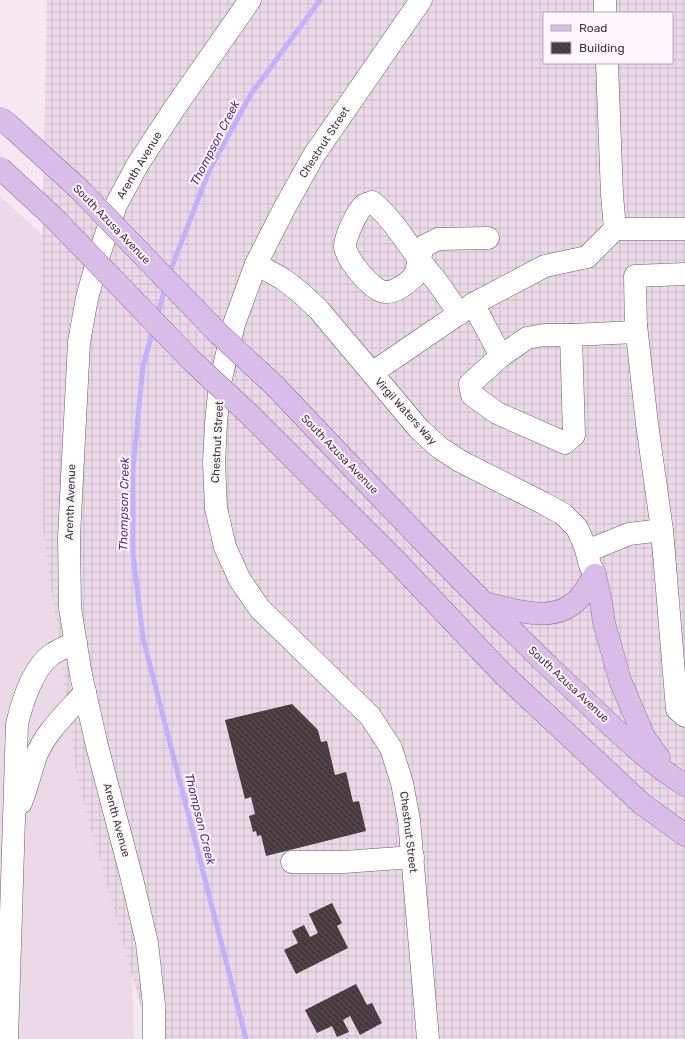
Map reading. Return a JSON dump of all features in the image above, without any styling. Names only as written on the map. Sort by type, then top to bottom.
[{"type":"main road","name":"South Azusa Avenue","points":[[0,118],[79,190],[218,333],[275,386],[483,603],[633,745],[680,782]]},
{"type":"main road","points":[[0,168],[53,217],[191,360],[249,414],[396,561],[503,674],[642,804],[685,835]]},
{"type":"main road","points":[[483,603],[532,614],[552,613],[568,607],[580,597],[595,575]]},
{"type":"main road","points":[[595,575],[604,623],[620,680],[644,737],[680,782]]},
{"type":"street","name":"Arenth Avenue","points":[[154,1039],[154,1005],[147,943],[97,746],[85,692],[70,608],[68,537],[79,342],[87,298],[98,258],[116,205],[138,164],[174,109],[250,0]]},
{"type":"street","name":"Chestnut Street","points":[[421,0],[314,155],[256,264],[234,324],[220,383],[214,463],[216,508],[225,547],[240,580],[260,609],[370,716],[391,748],[402,783],[409,820],[428,1039]]},
{"type":"street","points":[[605,0],[605,12]]},
{"type":"street","points":[[607,64],[612,195],[615,229]]},
{"type":"street","points":[[372,373],[466,309],[545,266],[586,258],[615,229],[685,229]]},
{"type":"street","points":[[488,238],[438,240],[424,246],[419,259],[434,278],[466,309],[501,356]]},
{"type":"street","name":"Virgil Waters Way","points":[[256,264],[283,279],[320,310],[419,429],[440,448],[460,462],[563,514],[577,528],[595,575]]},
{"type":"street","points":[[571,335],[574,435],[565,443],[497,413],[472,395],[470,384],[501,356],[527,338],[544,335],[636,332],[635,276],[685,274]]},
{"type":"street","points":[[636,325],[647,424],[662,530],[677,709],[685,716]]},
{"type":"street","points":[[587,552],[629,534],[662,530]]},
{"type":"street","points":[[7,1039],[17,724],[22,704],[36,672],[50,656],[76,642]]},
{"type":"street","points":[[14,819],[29,782],[37,755],[49,733],[85,692]]},
{"type":"street","points":[[292,862],[344,862],[413,857]]},
{"type":"shaded area","points":[[47,0],[685,0],[685,1039],[150,1039],[77,778],[43,528],[42,267]]},
{"type":"shaded area","points":[[0,196],[73,263],[52,552],[58,650],[74,733],[132,970],[134,1039],[0,1039]]},
{"type":"building","points":[[292,704],[318,730],[321,742],[327,741],[335,775],[346,772],[353,802],[359,801],[366,831],[266,856],[261,835],[257,836],[256,831],[253,832],[249,816],[255,814],[251,797],[245,799],[225,720]]},
{"type":"building","points":[[332,903],[342,923],[337,926],[348,948],[296,974],[284,950],[298,943],[292,931],[304,925],[310,937],[318,933],[309,914]]},
{"type":"building","points":[[356,984],[367,1005],[372,1003],[382,1023],[360,1035],[350,1016],[343,1020],[349,1032],[337,1037],[332,1026],[317,1033],[305,1010]]},
{"type":"waterway","name":"Thompson Creek","points":[[169,274],[209,171],[251,94],[320,0]]},
{"type":"waterway","name":"Thompson Creek","points":[[157,317],[165,288]]},
{"type":"waterway","name":"Thompson Creek","points":[[153,330],[143,366],[133,469],[133,554],[143,638],[246,1039]]}]
